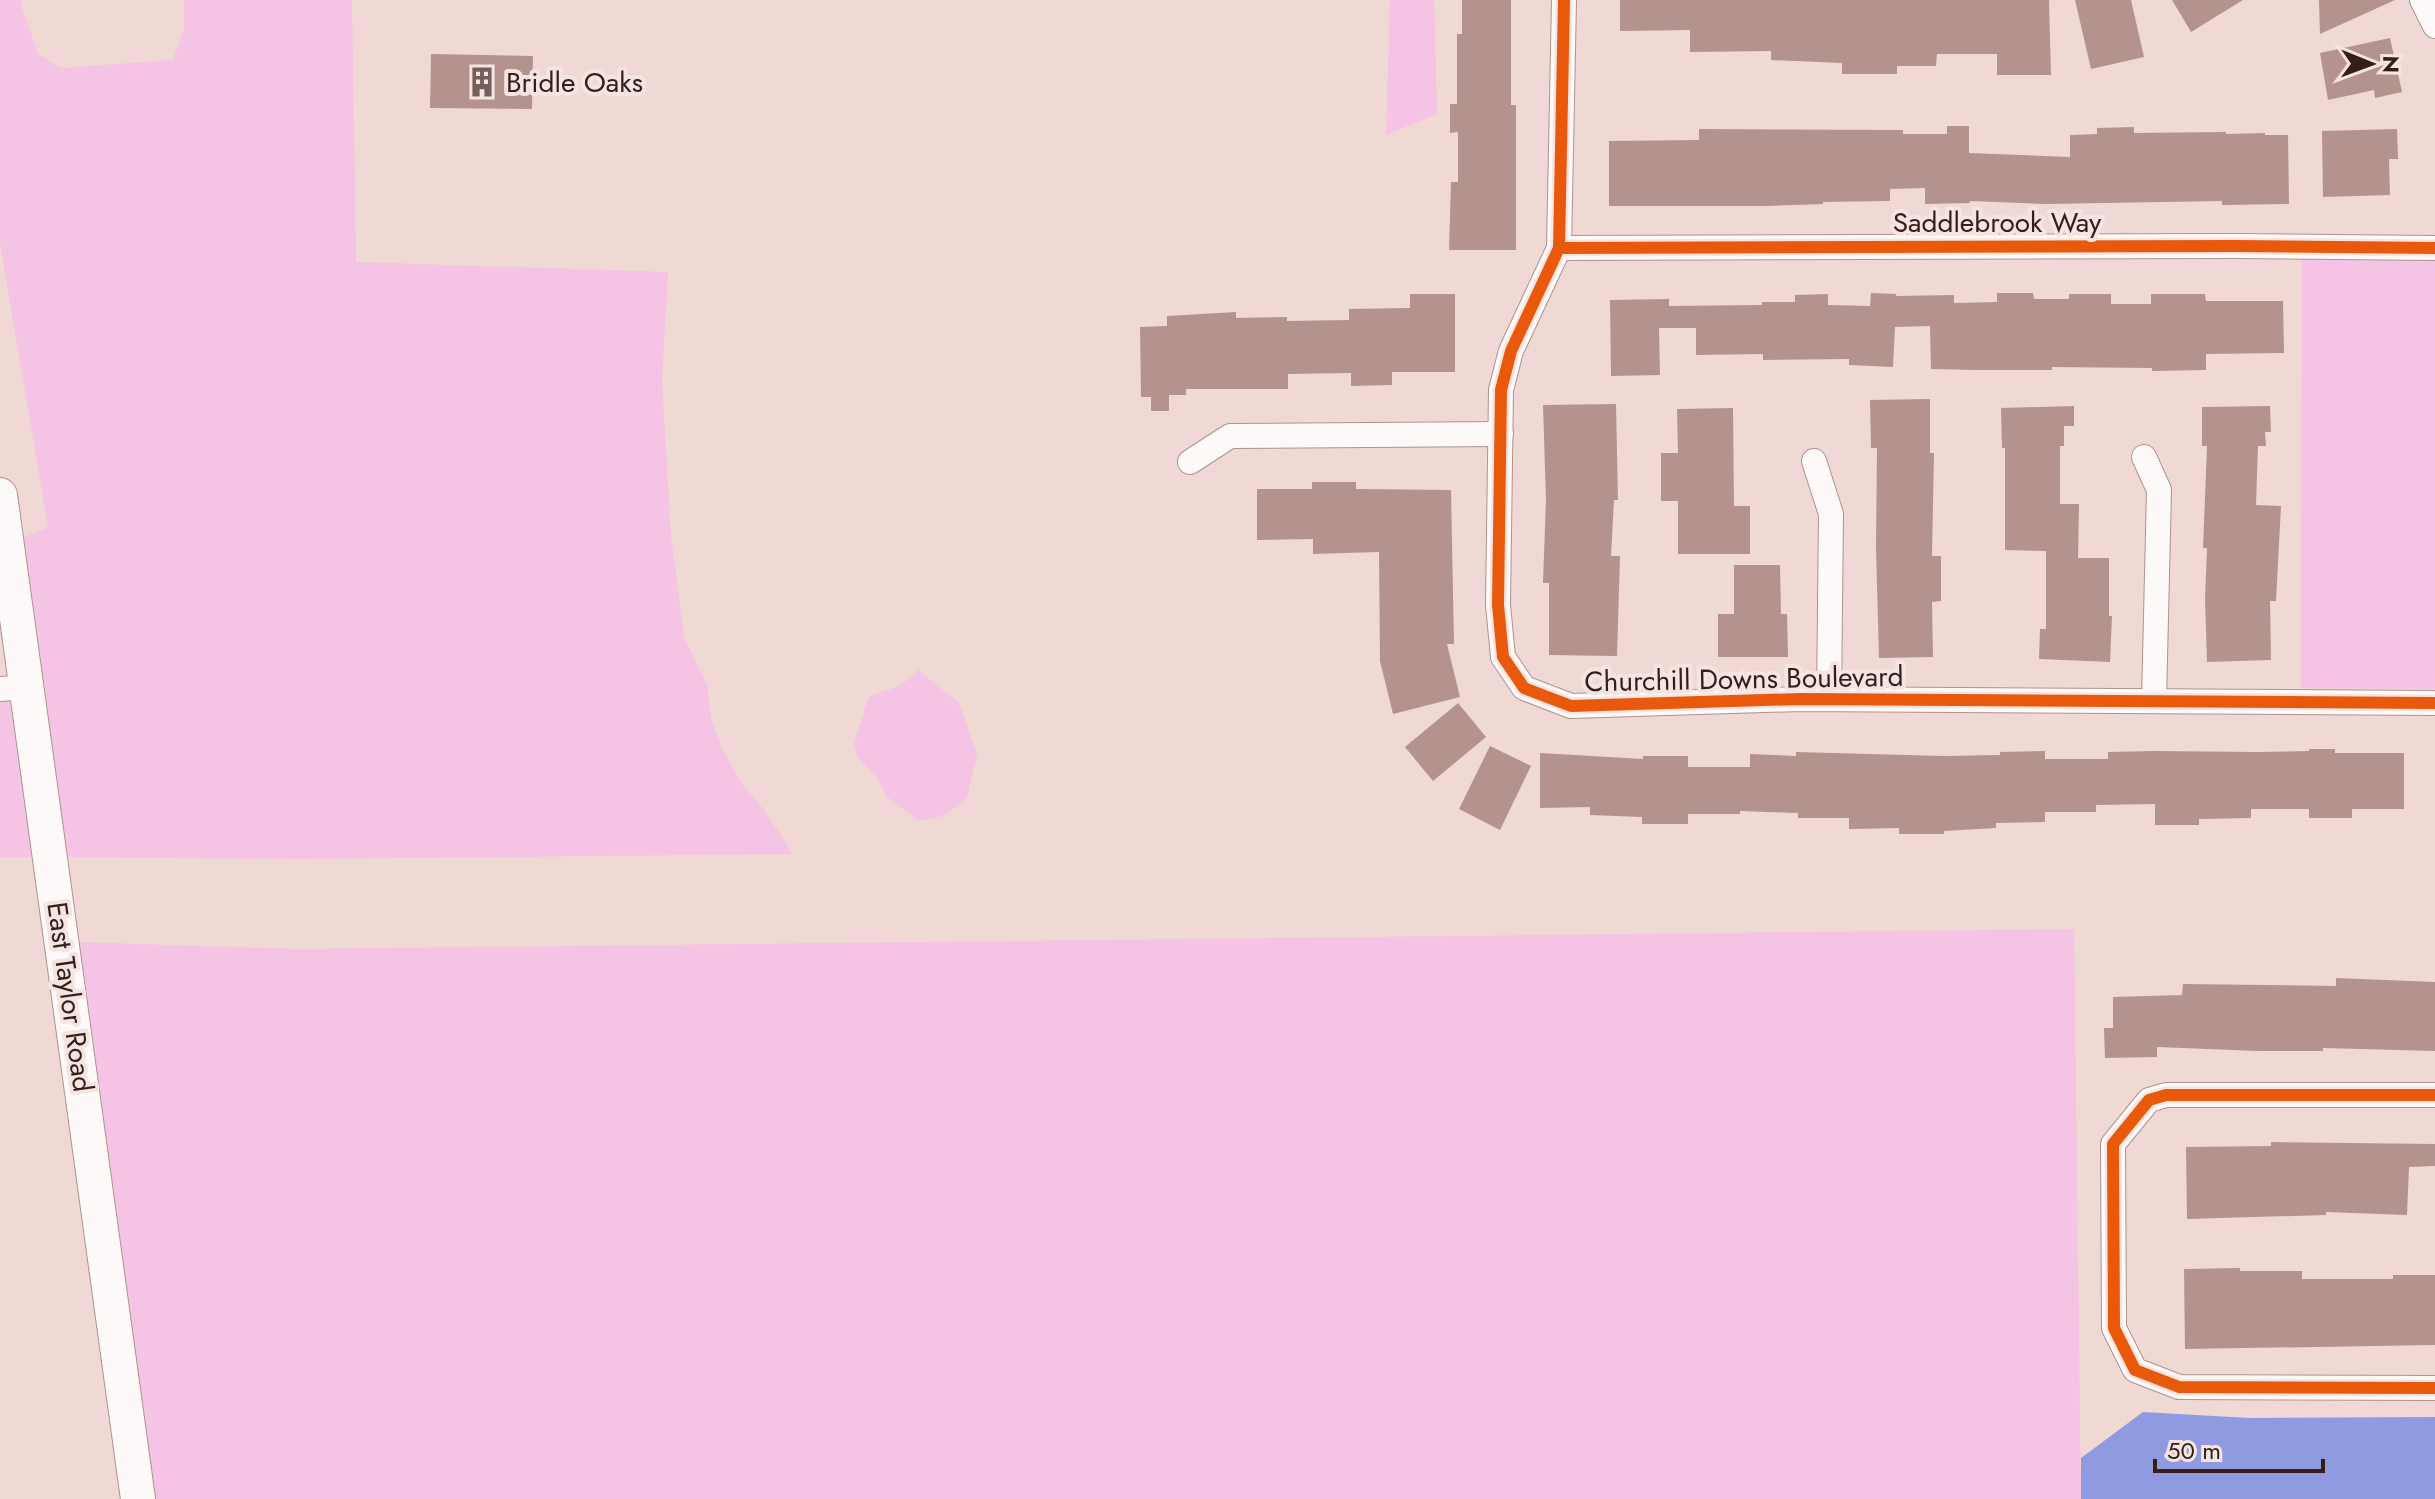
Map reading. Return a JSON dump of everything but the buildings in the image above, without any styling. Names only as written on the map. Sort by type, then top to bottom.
[{"type":"main road","name":"East Taylor Road","points":[[0,495],[13,688],[138,1499]]},
{"type":"street","name":"Churchill Downs Boulevard","points":[[1564,0],[1559,248],[1511,351],[1501,390],[1498,605],[1503,657],[1524,688],[1571,706],[1829,699],[2435,703]]},
{"type":"street","points":[[2422,0],[2435,26]]},
{"type":"street","name":"Saddlebrook Way","points":[[1559,248],[2435,248]]},
{"type":"street","points":[[1190,462],[1230,436],[1501,434]]},
{"type":"street","points":[[2144,457],[2159,490],[2154,701]]},
{"type":"street","points":[[1814,461],[1831,514],[1829,699]]},
{"type":"street","points":[[2435,1095],[2166,1095],[2149,1100],[2113,1144],[2113,1159],[2114,1328],[2135,1370],[2179,1387],[2435,1388]]},
{"type":"shaded area","points":[[0,0],[22,0],[38,54],[61,68],[173,60],[184,29],[184,0],[352,0],[356,262],[668,272],[662,379],[671,537],[684,637],[707,685],[711,718],[721,747],[740,781],[793,854],[300,859],[64,857],[20,539],[48,527],[0,243]]},
{"type":"shaded area","points":[[1390,0],[1434,0],[1437,114],[1386,135]]},
{"type":"shaded area","points":[[2302,257],[2422,258],[2435,261],[2435,689],[2301,688]]},
{"type":"shaded area","points":[[917,669],[959,703],[977,755],[967,798],[943,816],[919,821],[886,796],[877,778],[858,758],[854,744],[869,696],[897,687],[916,674]]},
{"type":"shaded area","points":[[15,699],[37,857],[0,857],[0,700]]},
{"type":"shaded area","points":[[2074,929],[2081,1499],[151,1499],[75,942],[298,949]]},
{"type":"water","points":[[2143,1412],[2249,1418],[2435,1417],[2435,1499],[2081,1499],[2081,1458]]},
{"type":"cycle path","points":[[1564,0],[1559,248],[1511,351],[1501,390],[1498,605],[1503,657],[1524,688],[1571,706],[1800,699],[2435,703]]},
{"type":"cycle path","points":[[1559,248],[2435,248]]},
{"type":"cycle path","points":[[2435,1095],[2166,1095],[2149,1100],[2113,1144],[2114,1328],[2135,1370],[2179,1387],[2435,1388]]},
{"type":"place","name":"Bridle Oaks","points":[[482,82]]}]
